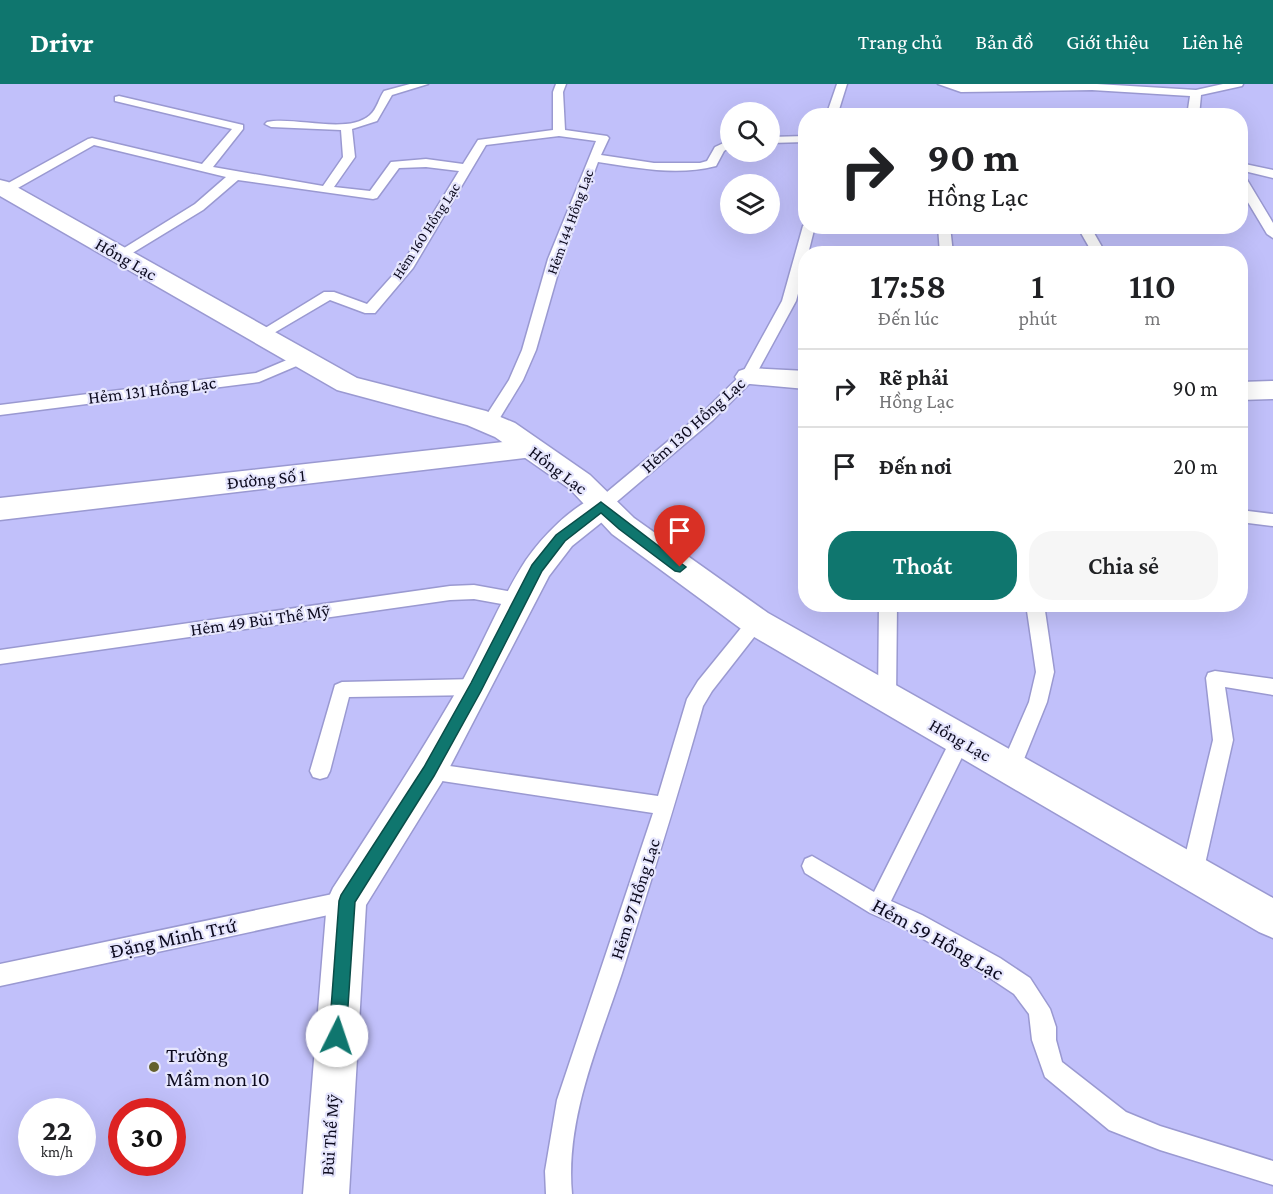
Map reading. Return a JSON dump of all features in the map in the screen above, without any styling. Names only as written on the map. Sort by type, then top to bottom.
[{"type":"street","name":"Hồng Lạc","points":[[2,189],[301,359],[357,388],[490,422],[505,430],[580,482],[623,526],[756,622],[1010,770],[1273,919]]},
{"type":"street","points":[[748,377],[798,380]]},
{"type":"street","points":[[1248,391],[1273,390]]},
{"type":"street","name":"Đường Số 1","points":[[0,509],[531,449]]},
{"type":"street","name":"Bùi Thế Mỹ","points":[[326,1194],[347,901],[429,771],[476,687],[537,569],[561,538],[601,506]]},
{"type":"lane","points":[[271,124],[346,127],[370,122],[377,117],[388,93],[423,84]]},
{"type":"lane","points":[[559,134],[558,92],[561,84]]},
{"type":"lane","points":[[834,108],[842,84]]},
{"type":"lane","points":[[943,84],[961,89],[1092,87],[1196,93],[1238,84]]},
{"type":"lane","points":[[1194,108],[1196,93]]},
{"type":"lane","points":[[119,99],[244,127],[205,169]]},
{"type":"lane","points":[[2,189],[92,141],[235,176],[326,190],[349,157],[346,127]]},
{"type":"lane","name":"Hẻm 160 Hồng Lạc","points":[[262,336],[329,295],[370,310],[406,268],[482,142],[559,134],[603,138],[594,158]]},
{"type":"lane","points":[[780,140],[798,139]]},
{"type":"lane","name":"Hẻm 144 Hồng Lạc","points":[[490,422],[516,380],[529,350],[555,259],[594,158],[652,165],[702,167],[712,163],[720,148]]},
{"type":"lane","name":"Hẻm 160 Hồng Lạc","points":[[326,190],[373,195],[395,165],[426,163],[467,168]]},
{"type":"lane","points":[[1248,168],[1273,174]]},
{"type":"lane","points":[[121,256],[199,207],[235,176]]},
{"type":"lane","points":[[1248,192],[1273,234]]},
{"type":"lane","name":"Hẻm 130 Hồng Lạc","points":[[601,506],[708,416],[748,377],[789,301],[798,265]]},
{"type":"lane","points":[[789,301],[798,302]]},
{"type":"lane","name":"Hẻm 131 Hồng Lạc","points":[[0,410],[259,377],[301,359]]},
{"type":"lane","points":[[1248,517],[1273,519]]},
{"type":"lane","name":"Hẻm 49 Bùi Thế Mỹ","points":[[0,657],[450,593],[474,592],[519,600]]},
{"type":"lane","points":[[887,699],[888,612]]},
{"type":"lane","points":[[1010,770],[1038,702],[1045,672],[1036,612]]},
{"type":"lane","name":"Hẻm 97 Hồng Lạc","points":[[559,1194],[557,1171],[569,1100],[665,806],[694,705],[705,686],[756,622]]},
{"type":"lane","points":[[1192,873],[1223,740],[1215,678],[1273,687]]},
{"type":"lane","points":[[320,771],[342,690],[476,687]]},
{"type":"lane","points":[[878,906],[960,741]]},
{"type":"lane","points":[[429,771],[665,806]]},
{"type":"lane","name":"Hẻm 59 Hồng Lạc","points":[[812,866],[878,906],[914,922],[992,966],[1022,986],[1039,1009],[1044,1027],[1044,1040],[1053,1069],[1118,1121],[1160,1138],[1273,1173]]},
{"type":"lane","name":"Đặng Minh Trứ","points":[[0,975],[347,901]]},
{"type":"place","name":"Trường Mầm non 10","points":[[154,1067]]},
{"type":"route","points":[[337,1036],[347,901],[429,771],[476,687],[537,569],[561,538],[601,506],[623,526],[680,567]]}]
